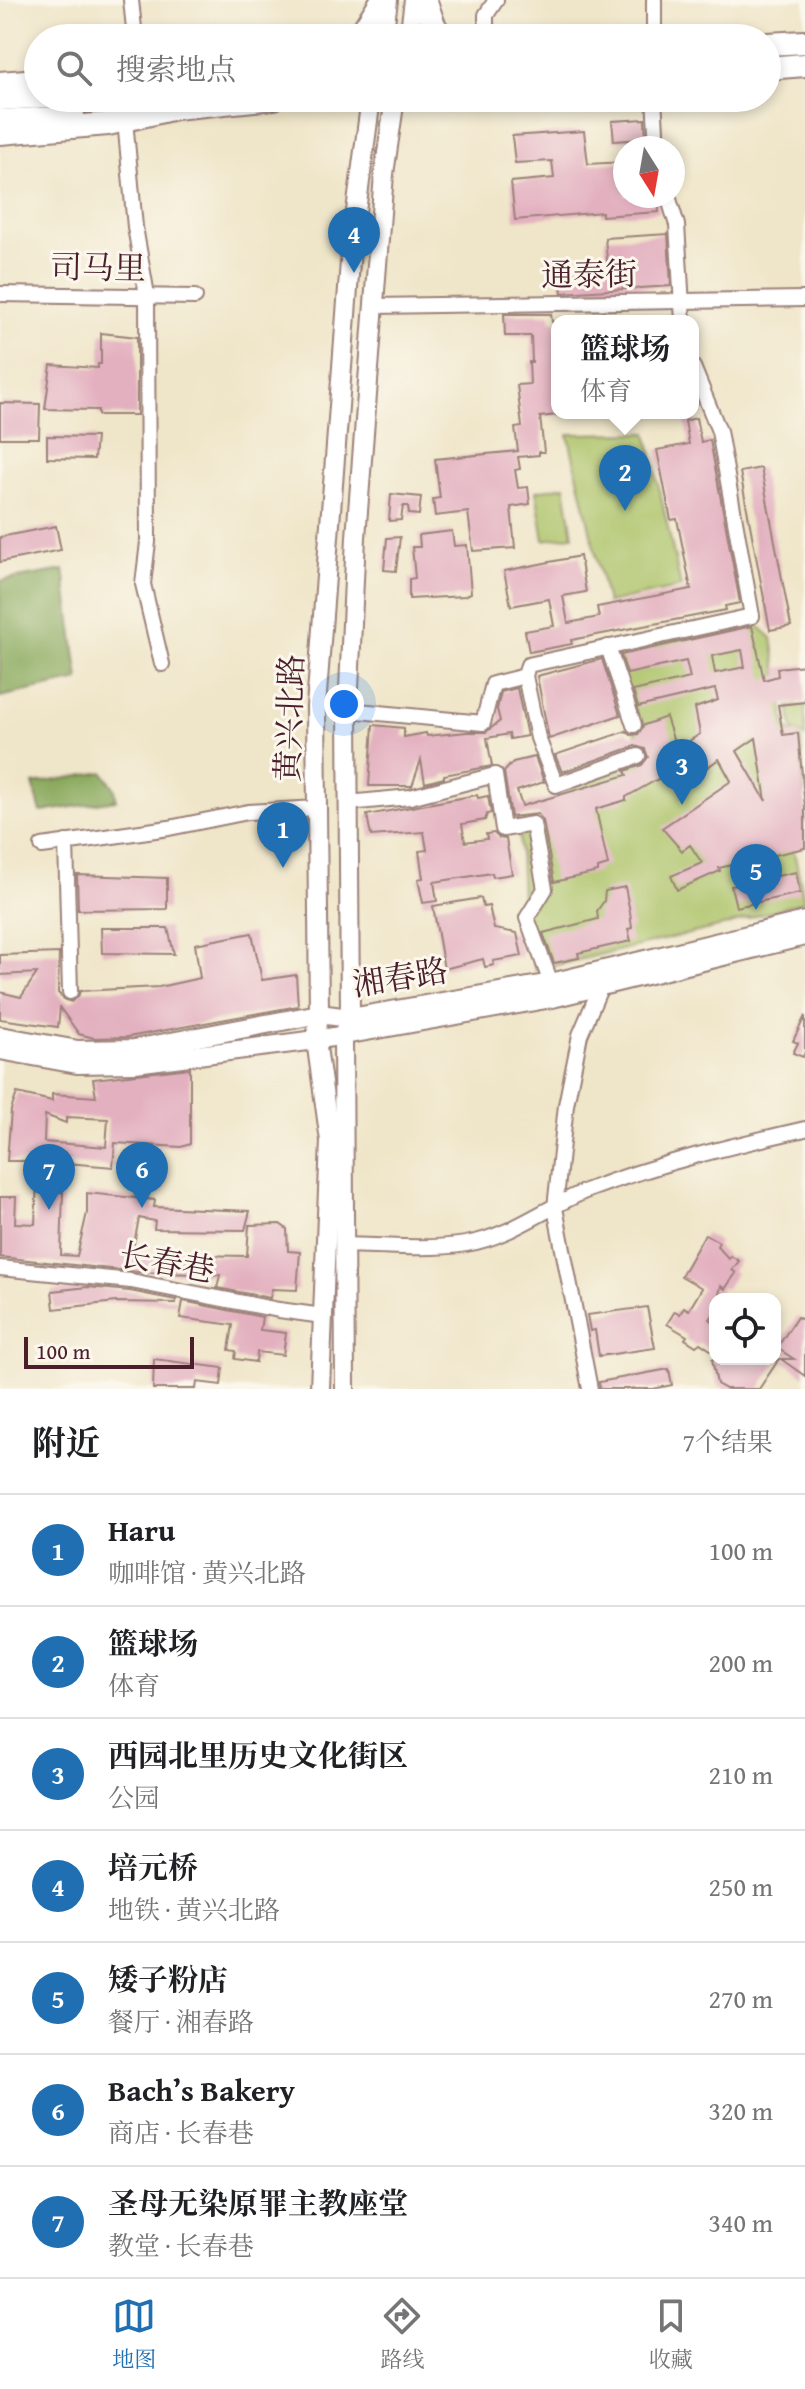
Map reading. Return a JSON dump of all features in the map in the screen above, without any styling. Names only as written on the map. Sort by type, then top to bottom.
[{"type":"main road","points":[[368,24],[385,0]]},
{"type":"main road","points":[[384,24],[385,0]]},
{"type":"main road","points":[[411,24],[414,0]]},
{"type":"main road","points":[[425,0],[434,24]]},
{"type":"main road","points":[[781,43],[805,42]]},
{"type":"main road","points":[[781,67],[805,65]]},
{"type":"main road","points":[[0,83],[24,81]]},
{"type":"main road","points":[[0,101],[24,99]]},
{"type":"main road","points":[[0,133],[78,127],[158,112]]},
{"type":"main road","name":"黄兴北路","points":[[320,1389],[330,1141],[316,1040],[319,1014],[316,707],[351,249],[369,112]]},
{"type":"main road","name":"黄兴北路","points":[[345,1389],[348,710],[356,537],[384,174],[393,112]]},
{"type":"main road","points":[[0,119],[75,115]]},
{"type":"main road","name":"湘春路","points":[[0,1050],[77,1064],[135,1063],[316,1040],[346,1026],[551,983],[805,921]]},
{"type":"main road","name":"湘春路","points":[[0,1036],[78,1050],[134,1049],[319,1014],[346,1026],[552,998],[805,936]]},
{"type":"street","points":[[131,0],[134,24]]},
{"type":"street","points":[[486,24],[486,15],[496,0]]},
{"type":"street","points":[[654,0],[654,24]]},
{"type":"street","points":[[655,112],[656,136]]},
{"type":"street","points":[[125,120],[135,227],[147,295],[148,542],[143,584],[162,664]]},
{"type":"street","points":[[672,208],[677,225],[682,315]]},
{"type":"street","name":"司马里","points":[[0,294],[195,297]]},
{"type":"street","name":"通泰街","points":[[374,306],[805,299]]},
{"type":"street","points":[[638,756],[556,785],[538,738],[525,676],[528,665],[752,616],[719,431],[699,382]]},
{"type":"street","points":[[608,647],[634,725]]},
{"type":"street","points":[[348,710],[483,723],[493,684],[525,676]]},
{"type":"street","points":[[348,803],[410,797],[495,775],[503,829],[533,824],[545,889],[527,918],[551,983]]},
{"type":"street","points":[[42,846],[169,828],[248,812],[317,808]]},
{"type":"street","points":[[66,842],[70,992]]},
{"type":"street","points":[[590,1389],[555,1208],[566,1105],[580,1035],[601,986]]},
{"type":"street","points":[[344,1245],[466,1244],[511,1229],[584,1192],[641,1171],[701,1152],[805,1129]]},
{"type":"street","name":"长春巷","points":[[0,1268],[131,1281],[323,1316]]},
{"type":"green space","points":[[647,433],[681,587],[607,603],[568,434]]},
{"type":"green space","points":[[565,486],[573,536],[544,540],[536,491]]},
{"type":"green space","points":[[64,570],[79,680],[0,697],[0,581]]},
{"type":"green space","points":[[754,622],[772,638],[786,728],[801,739],[805,822],[789,826],[804,901],[727,925],[535,970],[523,921],[519,831],[561,819],[557,791],[618,771],[643,756],[611,652]]},
{"type":"green space","points":[[805,706],[805,739],[793,730],[789,707]]},
{"type":"green space","points":[[103,772],[115,789],[116,800],[41,812],[33,784]]},
{"type":"building","points":[[645,119],[646,136],[614,136],[612,121]]},
{"type":"building","points":[[584,131],[588,164],[613,163],[613,208],[659,208],[659,212],[602,216],[602,212],[515,220],[511,182],[554,178],[552,161],[515,163],[512,136]]},
{"type":"building","points":[[668,234],[671,286],[562,293],[560,274],[608,270],[605,238]]},
{"type":"building","points":[[504,314],[551,314],[551,416],[540,417],[544,452],[518,457],[520,469],[515,470],[518,488],[528,487],[530,504],[511,507],[515,548],[473,551],[468,512],[435,516],[433,499],[440,498],[435,459],[518,451],[515,428],[522,427],[517,385],[530,384],[531,336],[505,336]]},
{"type":"building","points":[[101,333],[137,337],[137,415],[98,415],[98,410],[45,409],[51,365],[98,368],[101,364]]},
{"type":"building","points":[[0,403],[40,404],[39,438],[0,438]]},
{"type":"building","points":[[696,419],[701,442],[710,440],[740,603],[725,606],[726,610],[571,640],[572,644],[529,652],[525,631],[554,626],[549,599],[511,606],[504,571],[580,556],[586,592],[563,596],[568,623],[599,617],[597,607],[691,589],[677,519],[671,520],[657,450],[689,444],[685,421]]},
{"type":"building","points":[[47,436],[96,437],[94,459],[47,458]]},
{"type":"building","points":[[761,468],[791,626],[770,630],[740,472]]},
{"type":"building","points":[[391,494],[421,497],[419,515],[409,514],[408,506],[403,506],[401,520],[389,521]]},
{"type":"building","points":[[56,526],[61,550],[0,562],[0,537]]},
{"type":"building","points":[[452,531],[454,546],[467,545],[471,593],[465,596],[409,599],[409,579],[415,578],[412,547],[420,547],[419,535]]},
{"type":"building","points":[[400,537],[396,571],[384,570],[387,538]]},
{"type":"building","points":[[752,626],[764,680],[778,676],[777,668],[805,665],[805,702],[778,705],[783,735],[798,733],[805,807],[805,848],[719,868],[720,871],[677,890],[671,876],[702,863],[690,845],[682,851],[662,828],[731,781],[719,759],[691,779],[683,765],[626,797],[626,800],[596,809],[608,865],[598,868],[598,872],[554,882],[543,821],[538,814],[511,817],[504,772],[513,762],[535,757],[544,782],[517,791],[522,806],[627,775],[625,771],[642,765],[648,757],[645,749],[635,746],[562,772],[555,755],[626,731],[631,735],[638,734],[644,725],[666,717],[676,748],[700,734],[695,708],[718,700],[715,689],[638,707],[633,691],[690,678],[686,661],[627,674],[621,655]],"holes":[[[742,650],[745,667],[715,673],[712,656]],[[756,738],[766,801],[737,751]]]},
{"type":"building","points":[[602,659],[620,715],[549,739],[537,676]]},
{"type":"building","points":[[517,688],[527,736],[510,739],[509,734],[487,738],[492,766],[444,775],[444,778],[425,783],[421,760],[412,786],[369,786],[373,725],[404,728],[404,737],[426,733],[427,736],[486,732],[500,721],[497,709],[501,692]]},
{"type":"building","points":[[477,795],[478,798],[488,796],[491,813],[485,820],[462,824],[465,842],[487,839],[486,834],[494,833],[506,839],[512,874],[493,877],[492,873],[434,882],[437,901],[423,903],[418,879],[423,878],[419,851],[427,850],[424,832],[371,836],[367,815]]},
{"type":"building","points":[[796,872],[800,893],[736,907],[731,886]]},
{"type":"building","points":[[77,875],[167,878],[167,909],[78,910]]},
{"type":"building","points":[[625,887],[632,928],[628,929],[631,941],[578,953],[579,958],[554,963],[543,933],[598,919],[597,911],[604,901],[605,891]]},
{"type":"building","points":[[481,898],[483,907],[489,906],[494,929],[517,933],[522,956],[493,961],[494,965],[485,967],[483,959],[444,969],[433,906]]},
{"type":"building","points":[[101,928],[168,928],[174,954],[102,953]]},
{"type":"building","points":[[252,933],[262,980],[296,975],[298,1006],[128,1037],[94,1038],[79,1034],[60,1008],[58,1027],[0,1019],[0,992],[21,997],[37,973],[0,975],[0,955],[59,953],[58,993],[71,1002],[80,991],[159,987],[200,978],[195,944]]},
{"type":"building","points":[[805,1016],[803,1057],[793,1053],[798,1043],[793,1041]]},
{"type":"building","points":[[190,1068],[190,1144],[181,1147],[115,1143],[113,1167],[7,1161],[11,1110],[17,1093],[52,1101],[52,1094],[96,1097],[93,1079]],"holes":[[[45,1115],[66,1123],[66,1117],[108,1119],[106,1147],[44,1142]]]},
{"type":"building","points":[[37,1181],[56,1183],[55,1192],[63,1192],[61,1255],[77,1256],[87,1213],[87,1193],[155,1200],[154,1207],[250,1211],[245,1230],[154,1229],[155,1221],[139,1218],[132,1254],[247,1256],[249,1225],[280,1224],[287,1229],[288,1251],[300,1252],[297,1290],[272,1289],[270,1298],[217,1288],[220,1275],[138,1272],[0,1257],[0,1197],[16,1197],[15,1223],[35,1224]]},
{"type":"building","points":[[705,1234],[719,1242],[717,1246],[729,1259],[731,1256],[739,1261],[732,1270],[736,1273],[725,1289],[721,1286],[719,1293],[709,1293],[709,1349],[700,1343],[696,1346],[685,1339],[687,1336],[667,1324],[675,1311],[680,1314],[684,1307],[689,1310],[702,1288],[681,1276]]},
{"type":"building","points":[[88,1287],[130,1291],[176,1300],[176,1303],[116,1302],[54,1309],[52,1291]]},
{"type":"building","points":[[183,1301],[262,1317],[260,1330],[286,1333],[283,1355],[257,1352],[256,1362],[235,1359],[236,1351],[229,1350],[233,1325],[180,1318]]},
{"type":"building","points":[[647,1307],[655,1348],[599,1356],[595,1330],[590,1331],[587,1315]]},
{"type":"building","points":[[797,1317],[805,1321],[805,1376],[781,1359],[794,1359],[781,1351],[781,1342]]},
{"type":"building","points":[[154,1359],[223,1368],[221,1385],[197,1382],[196,1389],[153,1389]]},
{"type":"building","points":[[713,1365],[775,1365],[759,1389],[726,1389],[717,1384]]},
{"type":"building","points":[[669,1369],[672,1385],[653,1389],[600,1389],[599,1382]]},
{"type":"tunnel","points":[[75,115],[99,112]]},
{"type":"place","name":"培元桥","points":[[354,273]]},
{"type":"place","name":"篮球场","points":[[625,511]]},
{"type":"place","name":"西园北里历史文化街区","points":[[682,805]]},
{"type":"place","name":"Haru","points":[[283,868]]},
{"type":"place","name":"矮子粉店","points":[[756,910]]},
{"type":"place","name":"Bach’s Bakery","points":[[142,1208]]},
{"type":"place","name":"圣母无染原罪主教座堂","points":[[49,1210]]}]
